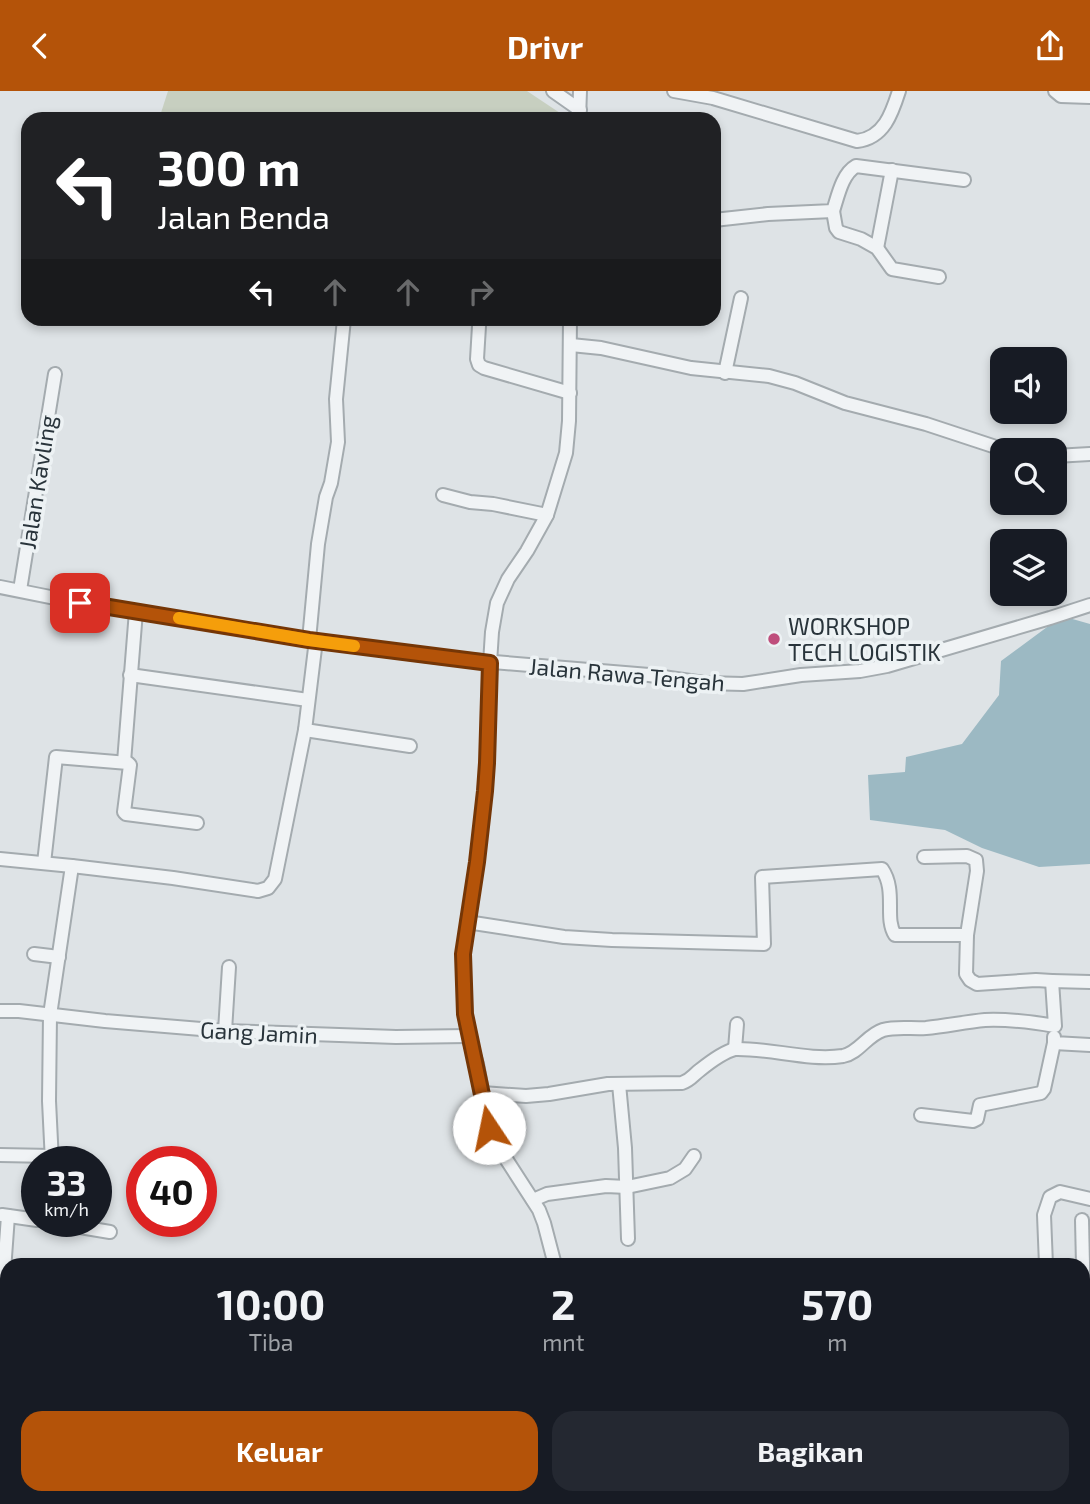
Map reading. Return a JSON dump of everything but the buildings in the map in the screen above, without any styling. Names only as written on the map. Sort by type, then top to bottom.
[{"type":"street","points":[[554,91],[578,112]]},
{"type":"street","points":[[580,91],[580,112]]},
{"type":"street","points":[[674,91],[713,98],[857,141],[872,137],[881,130],[888,120],[899,91]]},
{"type":"street","points":[[1055,91],[1061,96],[1090,97]]},
{"type":"street","points":[[939,277],[892,269],[877,248],[839,232],[833,211],[845,177],[850,169],[856,166],[964,180]]},
{"type":"street","points":[[877,248],[892,170]]},
{"type":"street","points":[[721,219],[833,211]]},
{"type":"street","points":[[725,373],[741,298]]},
{"type":"street","points":[[0,859],[173,878],[258,891],[268,888],[275,879],[309,700],[318,544],[338,442],[336,399],[343,326]]},
{"type":"street","points":[[479,326],[479,365],[570,393]]},
{"type":"street","points":[[553,1258],[544,1223],[533,1200],[489,1128],[477,1064],[468,1036],[463,954],[477,862],[487,763],[492,632],[497,603],[508,579],[547,515],[566,453],[570,393],[570,326]]},
{"type":"street","points":[[570,345],[601,348],[691,368],[769,376],[845,403],[926,424],[990,445]]},
{"type":"street","name":"Jalan Kavling","points":[[20,590],[55,374]]},
{"type":"street","points":[[1067,455],[1090,454]]},
{"type":"street","points":[[443,495],[547,515]]},
{"type":"street","name":"Jalan Rawa Tengah","points":[[0,587],[80,603],[312,640],[490,663],[528,664],[705,683],[743,684],[887,666],[1090,605]]},
{"type":"street","points":[[124,762],[136,611]]},
{"type":"street","points":[[130,675],[309,700]]},
{"type":"street","points":[[305,730],[410,746]]},
{"type":"street","points":[[44,863],[55,758],[128,763],[126,814],[197,823]]},
{"type":"street","points":[[924,857],[967,856],[976,860],[977,871],[967,935],[966,974],[970,980],[977,983],[1036,980],[1090,982]]},
{"type":"street","points":[[51,1146],[50,1015],[72,866]]},
{"type":"street","points":[[467,922],[564,937],[764,944],[762,877],[882,869],[888,880],[891,923],[895,935],[967,935]]},
{"type":"street","points":[[34,954],[59,957]]},
{"type":"street","points":[[225,1031],[229,967]]},
{"type":"street","points":[[921,1115],[973,1121],[977,1119],[981,1105],[1041,1093],[1054,1043],[1052,981]]},
{"type":"street","name":"Gang Jamin","points":[[0,1011],[225,1031],[396,1037],[468,1036]]},
{"type":"street","points":[[482,1093],[526,1096],[620,1084],[682,1083],[691,1080],[699,1070],[735,1049],[828,1057],[847,1055],[883,1030],[897,1028],[949,1026],[985,1020],[1024,1020],[1055,1026]]},
{"type":"street","points":[[735,1049],[737,1024]]},
{"type":"street","points":[[1054,1043],[1090,1045]]},
{"type":"street","points":[[620,1084],[628,1239]]},
{"type":"street","points":[[0,1154],[21,1156]]},
{"type":"street","points":[[533,1200],[547,1194],[606,1186],[627,1187],[670,1178],[685,1169],[694,1156]]},
{"type":"street","points":[[1046,1258],[1044,1215],[1050,1197],[1060,1192],[1090,1199]]},
{"type":"street","points":[[4,1216],[4,1258]]},
{"type":"street","points":[[1082,1220],[1083,1258]]},
{"type":"green space","points":[[168,91],[527,91],[558,112],[161,112]]},
{"type":"water","points":[[1062,616],[1090,624],[1090,864],[1039,867],[982,848],[945,830],[870,820],[868,775],[905,772],[906,757],[962,744],[999,695],[1001,661]]},
{"type":"slow traffic","points":[[179,618],[354,646]]},
{"type":"place","name":"WORKSHOP TECH LOGISTIK","points":[[774,639]]},
{"type":"route","points":[[80,603],[309,640],[490,663],[485,791],[463,954],[468,1036],[477,1064],[489,1128]]}]
